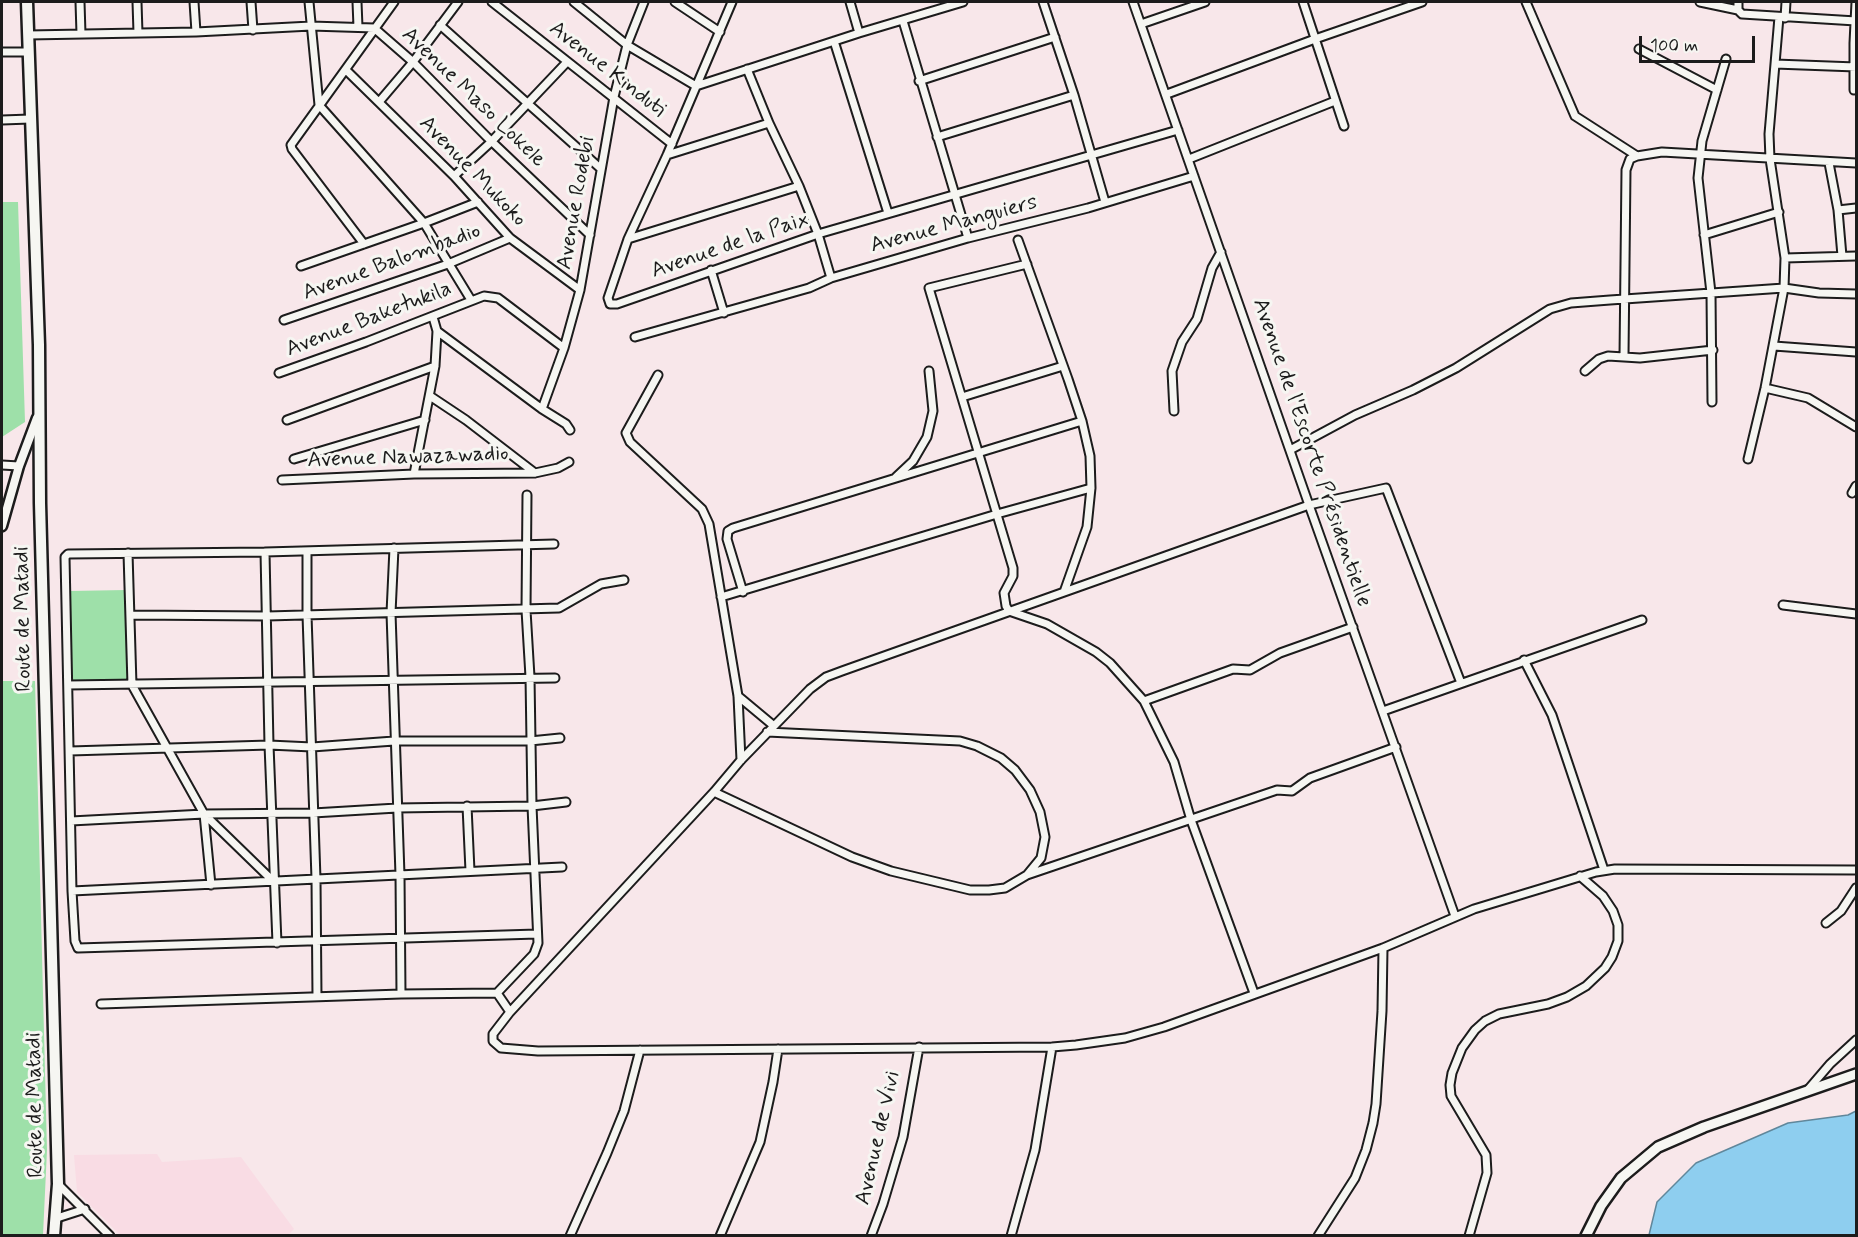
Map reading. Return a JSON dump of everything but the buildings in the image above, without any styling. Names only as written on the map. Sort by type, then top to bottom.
[{"type":"main road","name":"Route de Matadi","points":[[27,2],[40,411],[58,1184],[54,1236]]},
{"type":"main road","points":[[1587,1236],[1601,1206],[1621,1178],[1658,1147],[1704,1127],[1857,1074]]},
{"type":"street","points":[[80,2],[81,34]]},
{"type":"street","points":[[137,2],[138,33]]},
{"type":"street","points":[[194,2],[196,32]]},
{"type":"street","points":[[251,2],[253,30]]},
{"type":"street","points":[[309,2],[319,105],[424,223],[471,300],[490,296],[498,298],[564,348]]},
{"type":"street","points":[[357,2],[358,27]]},
{"type":"street","points":[[364,244],[291,147],[292,142],[394,2]]},
{"type":"street","points":[[379,102],[413,62],[458,2]]},
{"type":"street","name":"Avenue Kinduti","points":[[492,2],[672,144]]},
{"type":"street","points":[[574,2],[627,45],[696,86],[963,2]]},
{"type":"street","name":"Avenue Rodebi","points":[[542,409],[564,348],[580,290],[614,97],[627,45],[644,2]]},
{"type":"street","points":[[675,2],[720,32]]},
{"type":"street","name":"Avenue de la Paix","points":[[732,2],[672,144],[628,239],[608,298],[610,304],[617,304],[818,234],[1178,130]]},
{"type":"street","points":[[850,2],[859,33]]},
{"type":"street","points":[[1042,2],[1074,95],[1105,202]]},
{"type":"street","name":"Avenue de l'Escorte Présidentielle","points":[[1133,2],[1455,916]]},
{"type":"street","points":[[1141,24],[1205,2]]},
{"type":"street","points":[[1303,2],[1344,126]]},
{"type":"street","points":[[1167,94],[1422,2]]},
{"type":"street","points":[[1526,2],[1575,116],[1637,156]]},
{"type":"street","points":[[1700,2],[1739,12],[1782,18],[1856,21]]},
{"type":"street","points":[[1738,2],[1739,12]]},
{"type":"street","points":[[1748,459],[1774,346],[1784,288],[1785,258],[1770,159],[1769,134],[1775,64],[1786,2]]},
{"type":"street","points":[[1854,90],[1856,2]]},
{"type":"street","points":[[903,21],[968,238]]},
{"type":"street","points":[[440,25],[600,168]]},
{"type":"street","name":"Avenue Maso Lokele","points":[[28,35],[196,32],[311,26],[374,28],[413,62],[492,142],[590,235]]},
{"type":"street","points":[[920,81],[1055,37]]},
{"type":"street","points":[[834,41],[888,213]]},
{"type":"street","points":[[1639,49],[1717,90]]},
{"type":"street","points":[[2,52],[28,52]]},
{"type":"street","points":[[1712,402],[1711,293],[1698,178],[1700,155],[1726,59]]},
{"type":"street","points":[[454,176],[492,142],[567,62]]},
{"type":"street","points":[[1775,64],[1855,67]]},
{"type":"street","points":[[747,69],[769,123],[799,186],[818,234],[831,278]]},
{"type":"street","name":"Avenue Mukoko","points":[[346,70],[454,176],[510,238],[580,290]]},
{"type":"street","points":[[937,137],[1074,95]]},
{"type":"street","points":[[1189,159],[1335,101]]},
{"type":"street","points":[[2,120],[30,119]]},
{"type":"street","points":[[667,155],[769,123]]},
{"type":"street","points":[[1623,356],[1626,170],[1630,159],[1662,152],[1857,163]]},
{"type":"street","points":[[1828,163],[1838,210],[1842,256]]},
{"type":"street","name":"Avenue Manguiers","points":[[635,337],[809,288],[831,278],[968,238],[1194,176]]},
{"type":"street","points":[[628,239],[799,186]]},
{"type":"street","points":[[301,266],[478,202]]},
{"type":"street","points":[[1838,210],[1857,208]]},
{"type":"street","points":[[1704,235],[1779,212]]},
{"type":"street","name":"Avenue Balombadio","points":[[284,320],[448,264],[510,238]]},
{"type":"street","points":[[1018,240],[1082,421],[1090,456],[1091,488],[1087,526],[1064,592]]},
{"type":"street","points":[[1174,411],[1172,371],[1182,342],[1197,319],[1212,268],[1221,252]]},
{"type":"street","points":[[1785,258],[1857,256]]},
{"type":"street","points":[[1027,264],[928,288],[1013,568],[1013,576],[1004,593],[1006,606],[1009,611],[1047,624],[1096,652],[1110,663],[1144,701],[1167,744],[1191,820],[1254,993]]},
{"type":"street","points":[[711,270],[724,313]]},
{"type":"street","points":[[1290,450],[1355,415],[1413,390],[1456,368],[1550,309],[1571,303],[1784,288],[1857,294]]},
{"type":"street","name":"Avenue Baketukila","points":[[279,373],[471,300]]},
{"type":"street","points":[[414,474],[435,366],[437,331],[433,316]]},
{"type":"street","points":[[437,331],[542,409],[566,424],[570,430]]},
{"type":"street","points":[[1774,346],[1857,352]]},
{"type":"street","points":[[1585,371],[1599,359],[1608,356],[1640,358],[1713,350]]},
{"type":"street","points":[[287,420],[435,366]]},
{"type":"street","points":[[962,397],[1063,366]]},
{"type":"street","points":[[892,480],[913,461],[927,437],[933,411],[928,370]]},
{"type":"street","points":[[658,375],[626,433],[630,442],[706,516],[738,696],[741,759]]},
{"type":"street","points":[[1765,388],[1808,398],[1857,427]]},
{"type":"street","points":[[430,396],[536,473]]},
{"type":"street","points":[[2,526],[40,411]]},
{"type":"street","points":[[294,459],[425,420]]},
{"type":"street","points":[[742,592],[727,539],[728,531],[1082,421]]},
{"type":"street","points":[[25,452],[40,456]]},
{"type":"street","name":"Avenue Nawazawadio","points":[[282,480],[414,474],[536,473],[558,468],[569,462]]},
{"type":"street","points":[[2,465],[20,466]]},
{"type":"street","points":[[1852,493],[1857,486]]},
{"type":"street","points":[[720,597],[1091,488]]},
{"type":"street","points":[[1461,683],[1386,488],[1309,505],[826,677],[810,689],[741,759],[714,792],[510,1012],[493,1034],[493,1041],[501,1048],[538,1051],[1052,1047],[1097,1042],[1144,1033],[1383,948],[1455,916],[1604,870],[1615,868],[1857,870]]},
{"type":"street","points":[[101,1004],[497,993],[534,954],[537,949],[537,934],[526,610],[527,495]]},
{"type":"street","points":[[537,934],[78,948],[75,941],[72,891],[65,556],[554,544]]},
{"type":"street","points":[[394,548],[391,613],[400,875],[401,994]]},
{"type":"street","points":[[306,551],[316,879],[317,998]]},
{"type":"street","points":[[265,552],[276,943]]},
{"type":"street","points":[[128,553],[132,685],[204,814],[274,882]]},
{"type":"street","points":[[130,615],[267,616],[559,608],[601,584],[624,580]]},
{"type":"street","points":[[1783,605],[1857,614]]},
{"type":"street","points":[[1383,711],[1642,620]]},
{"type":"street","points":[[1144,701],[1233,669],[1250,670],[1280,653],[1353,627]]},
{"type":"street","points":[[1524,660],[1552,715],[1604,870]]},
{"type":"street","points":[[68,685],[555,678]]},
{"type":"street","points":[[738,696],[774,726]]},
{"type":"street","points":[[767,732],[960,741],[977,746],[1001,758],[1015,770],[1030,790],[1040,812],[1045,837],[1041,858],[1027,875]]},
{"type":"street","points":[[70,751],[167,747],[312,747],[394,741],[530,741],[560,738]]},
{"type":"street","points":[[714,792],[852,857],[891,871],[970,890],[988,890],[1005,888],[1027,875],[1277,790],[1292,791],[1310,778],[1396,747]]},
{"type":"street","points":[[71,821],[204,814],[532,806],[566,802]]},
{"type":"street","points":[[467,806],[470,871]]},
{"type":"street","points":[[204,814],[211,885]]},
{"type":"street","points":[[72,891],[562,867]]},
{"type":"street","points":[[1468,1236],[1487,1173],[1486,1155],[1452,1096],[1450,1085],[1452,1073],[1462,1048],[1485,1021],[1499,1014],[1548,1004],[1567,997],[1586,986],[1605,968],[1618,941],[1617,925],[1613,911],[1602,896],[1580,876]]},
{"type":"street","points":[[1826,923],[1841,911],[1857,888]]},
{"type":"street","points":[[1318,1236],[1355,1178],[1373,1123],[1381,1023],[1383,948]]},
{"type":"street","points":[[497,993],[510,1012]]},
{"type":"street","points":[[1806,1092],[1830,1064],[1857,1040]]},
{"type":"street","name":"Avenue de Vivi","points":[[871,1236],[884,1204],[903,1137],[919,1047]]},
{"type":"street","points":[[1011,1236],[1035,1150],[1052,1047]]},
{"type":"street","points":[[720,1236],[760,1142],[778,1049]]},
{"type":"street","points":[[570,1236],[608,1153],[624,1111],[640,1050]]},
{"type":"street","points":[[58,1184],[110,1236]]},
{"type":"street","points":[[57,1218],[85,1209]]},
{"type":"shaded area","points":[[157,1154],[162,1162],[241,1157],[294,1229],[287,1236],[120,1235],[77,1192],[74,1155]]},
{"type":"green space","points":[[2,202],[18,202],[25,422],[2,437]]},
{"type":"green space","points":[[126,590],[127,681],[71,682],[70,591]]},
{"type":"green space","points":[[2,681],[35,681],[47,1150],[43,1235],[2,1235]]},
{"type":"water","points":[[1856,1111],[1856,1235],[1649,1235],[1657,1202],[1696,1163],[1788,1123],[1848,1115]]}]
